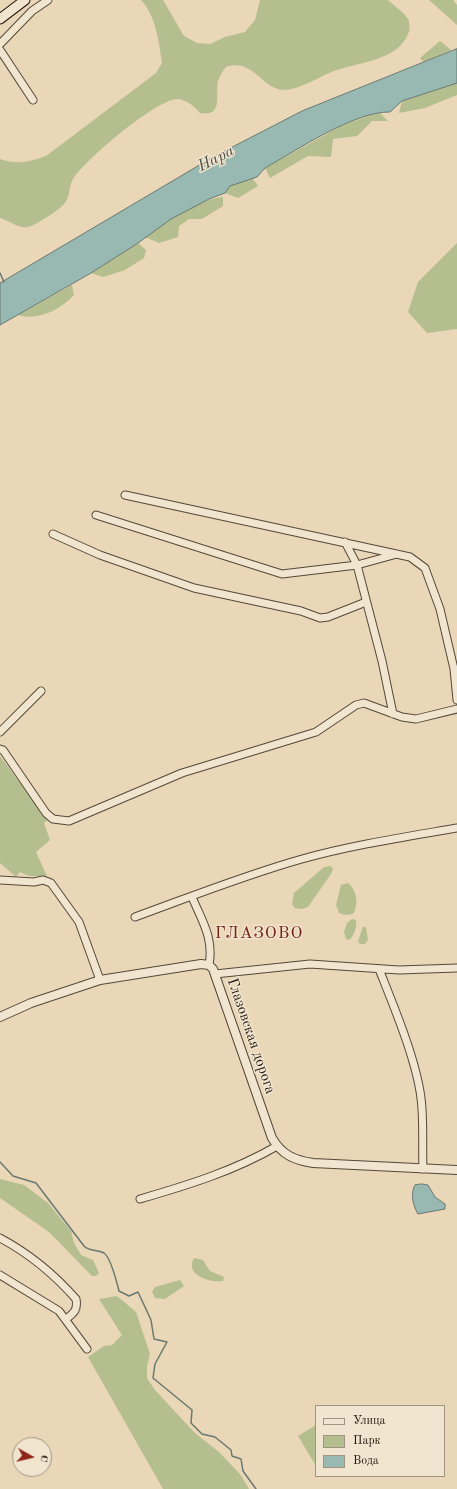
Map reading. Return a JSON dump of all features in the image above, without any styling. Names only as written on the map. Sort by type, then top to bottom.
[{"type":"main road","points":[[0,19],[25,0]]},
{"type":"street","points":[[0,44],[32,11],[48,0]]},
{"type":"street","points":[[0,50],[33,100]]},
{"type":"street","points":[[125,495],[410,557],[425,568],[440,609],[454,669],[457,700]]},
{"type":"street","points":[[96,515],[282,574],[357,565],[399,554]]},
{"type":"street","points":[[53,534],[100,555],[188,586],[301,611],[320,618],[328,617],[366,602]]},
{"type":"street","points":[[345,542],[357,565],[391,698],[393,714]]},
{"type":"street","points":[[0,732],[41,691]]},
{"type":"street","points":[[0,749],[3,750],[46,813],[53,819],[69,821],[182,773],[316,732],[356,705],[364,703],[393,714],[416,719],[457,709]]},
{"type":"street","points":[[135,917],[302,859],[385,841],[457,828]]},
{"type":"street","points":[[0,880],[34,882],[43,880],[51,884],[79,922],[100,980]]},
{"type":"street","points":[[192,897],[210,941],[212,952],[209,965]]},
{"type":"street","name":"Глазовская дорога","points":[[0,1017],[31,1003],[100,980],[201,964],[209,965],[214,969],[272,1138],[277,1146],[290,1158],[314,1163],[457,1170]]},
{"type":"street","points":[[215,974],[310,964],[380,969],[457,968]]},
{"type":"street","points":[[380,969],[419,1087],[421,1099],[423,1169]]},
{"type":"street","points":[[140,1199],[196,1183],[256,1158],[277,1146]]},
{"type":"street","points":[[0,1238],[33,1258],[61,1283],[76,1299],[77,1306],[75,1312],[66,1319]]},
{"type":"street","points":[[0,1275],[58,1311],[66,1319],[87,1349]]},
{"type":"green space","points":[[141,0],[163,0],[184,36],[197,43],[210,44],[225,37],[245,32],[255,20],[260,0],[388,0],[406,16],[409,21],[409,29],[403,43],[386,55],[334,71],[296,88],[283,90],[276,88],[269,85],[250,70],[243,67],[235,65],[226,67],[218,81],[217,104],[213,112],[200,113],[190,104],[178,99],[168,101],[138,119],[91,159],[73,179],[66,201],[53,213],[28,227],[17,226],[0,218],[0,159],[12,162],[23,162],[46,156],[156,73],[162,63],[158,38],[150,14]]},
{"type":"green space","points":[[429,0],[453,0],[457,5],[457,25]]},
{"type":"green space","points":[[440,41],[451,50],[424,62],[420,58]]},
{"type":"green space","points":[[457,83],[457,95],[425,108],[399,113],[402,101]]},
{"type":"green space","points":[[379,112],[388,121],[372,121],[357,136],[333,139],[331,157],[308,156],[270,178],[265,168],[343,125]]},
{"type":"green space","points":[[252,178],[258,186],[238,198],[225,193],[230,186]]},
{"type":"green space","points":[[223,197],[223,206],[202,219],[189,219],[179,226],[178,237],[159,243],[145,237],[182,212],[202,202]]},
{"type":"green space","points":[[138,243],[146,250],[144,258],[125,270],[103,277],[91,273]]},
{"type":"green space","points":[[457,243],[457,329],[427,333],[408,312],[418,282]]},
{"type":"green space","points":[[72,285],[74,295],[55,310],[33,317],[18,315]]},
{"type":"green space","points":[[0,756],[48,820],[44,823],[50,840],[36,852],[47,876],[29,876],[20,872],[16,877],[0,863]]},
{"type":"green space","points":[[331,866],[333,869],[331,874],[308,907],[302,909],[295,908],[292,904],[294,893],[324,867]]},
{"type":"green space","points":[[348,883],[355,894],[356,906],[353,914],[345,915],[339,913],[336,905],[341,885]]},
{"type":"green space","points":[[352,919],[356,920],[356,926],[354,934],[349,940],[346,939],[344,932],[347,923]]},
{"type":"green space","points":[[363,927],[366,927],[368,940],[365,944],[360,944],[358,941]]},
{"type":"green space","points":[[0,1179],[24,1185],[48,1203],[71,1231],[74,1243],[81,1255],[93,1260],[99,1273],[96,1276],[92,1276],[49,1232],[0,1198]]},
{"type":"green space","points":[[194,1258],[203,1260],[210,1271],[224,1277],[223,1281],[212,1281],[200,1277],[192,1269]]},
{"type":"green space","points":[[180,1280],[184,1286],[165,1299],[155,1298],[152,1292],[155,1287]]},
{"type":"green space","points":[[117,1296],[136,1312],[150,1354],[147,1366],[147,1378],[155,1390],[195,1433],[219,1452],[240,1474],[249,1489],[163,1489],[88,1357],[104,1346],[112,1345],[122,1335],[99,1299]]},
{"type":"green space","points":[[315,1426],[315,1464],[298,1436]]},
{"type":"water","name":"Нара","points":[[457,49],[457,83],[402,101],[390,112],[376,113],[360,118],[309,142],[265,168],[257,177],[230,186],[225,193],[209,199],[171,219],[138,243],[91,273],[0,325],[0,283],[213,157],[302,111]]},
{"type":"water","points":[[415,1185],[428,1185],[435,1197],[445,1204],[445,1209],[418,1214],[412,1196],[413,1188]]},
{"type":"waterway","points":[[0,273],[4,282]]},
{"type":"waterway","points":[[0,1162],[13,1176],[36,1183],[84,1246],[104,1253],[107,1256],[119,1291],[129,1296],[138,1292],[151,1320],[154,1339],[167,1342],[155,1364],[153,1378],[192,1410],[191,1423],[202,1434],[215,1437],[231,1450],[232,1456],[241,1459],[243,1471],[256,1489]]},
{"type":"district","name":"ГЛАЗОВО","points":[[259,934]]}]
